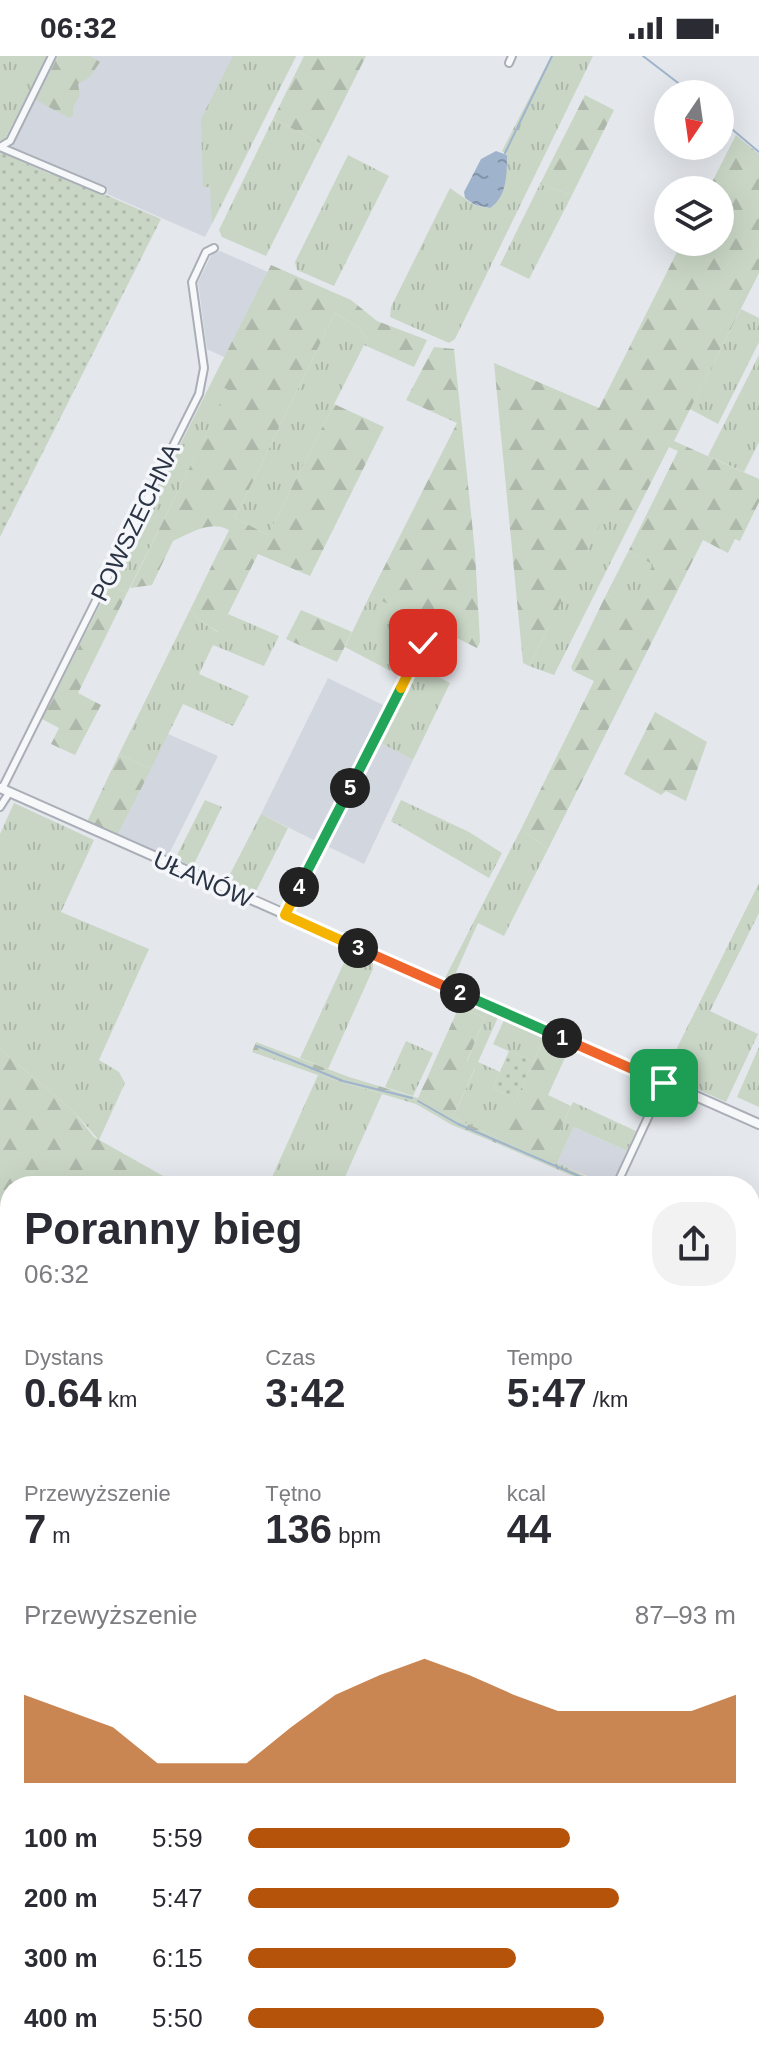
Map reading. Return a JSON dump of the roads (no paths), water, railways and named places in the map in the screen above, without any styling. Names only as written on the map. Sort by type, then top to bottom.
[{"type":"street","points":[[0,147],[10,141],[52,56]]},
{"type":"street","points":[[0,147],[102,190]]},
{"type":"street","name":"POWSZECHNA","points":[[0,807],[4,790],[199,394],[204,368],[192,282],[206,252],[214,248]]},
{"type":"street","points":[[285,915],[423,643]]},
{"type":"street","name":"UŁANÓW","points":[[4,790],[759,1124]]},
{"type":"street","points":[[621,1176],[664,1083]]},
{"type":"water","points":[[496,151],[507,155],[503,191],[490,208],[475,205],[465,198],[464,192],[481,159]]},
{"type":"waterway","points":[[505,153],[552,56]]},
{"type":"waterway","points":[[643,56],[674,80]]},
{"type":"waterway","points":[[734,131],[759,152]]},
{"type":"waterway","points":[[257,1046],[343,1081],[412,1098]]},
{"type":"waterway","points":[[418,1101],[458,1124],[579,1176]]}]
